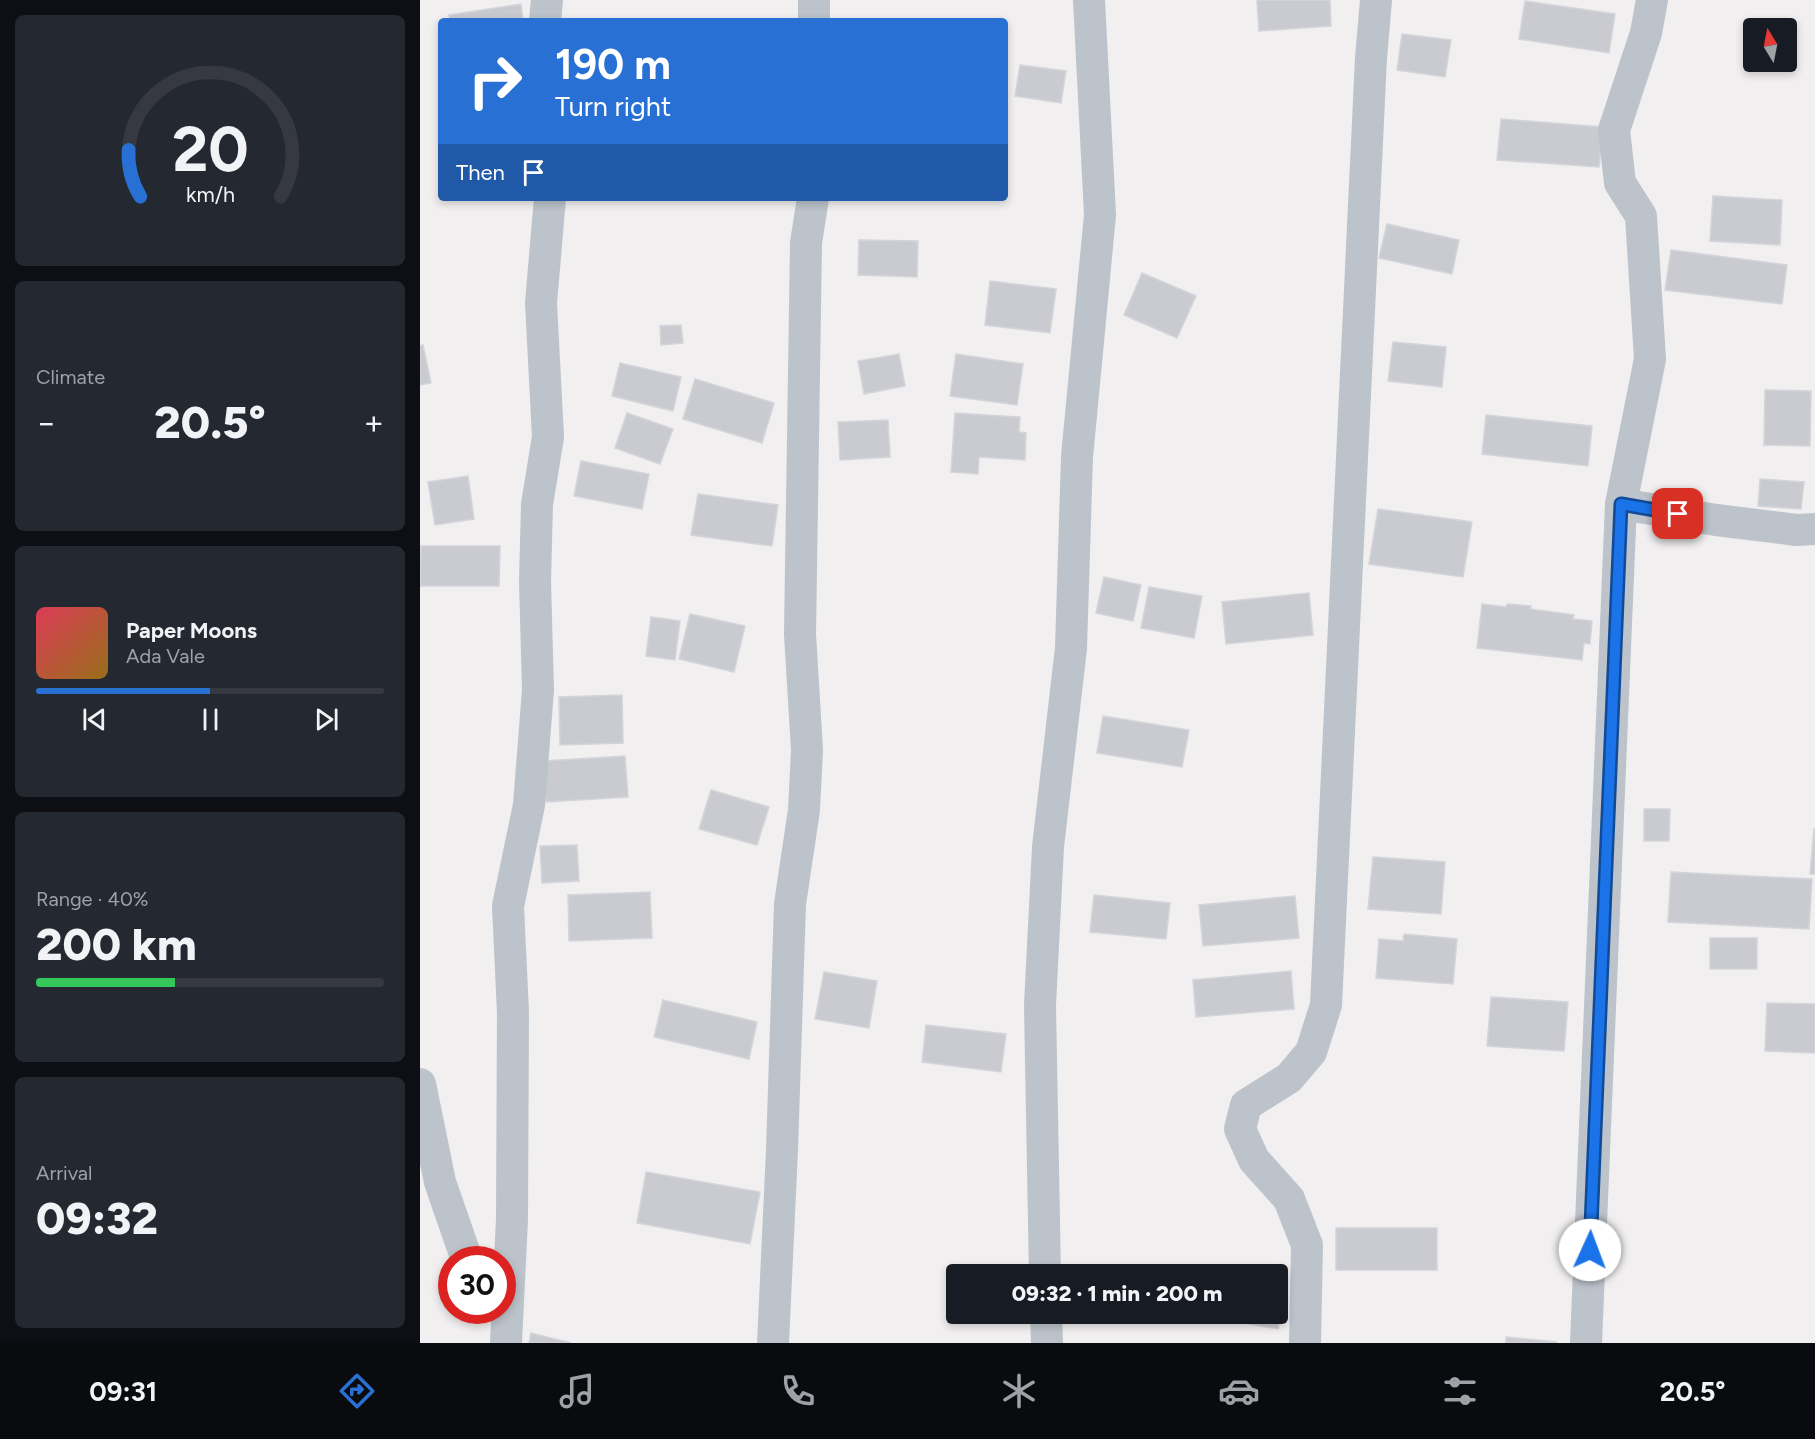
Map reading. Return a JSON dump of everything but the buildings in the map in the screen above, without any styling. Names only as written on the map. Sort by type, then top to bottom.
[{"type":"street","points":[[545,18],[547,0]]},
{"type":"street","points":[[814,0],[814,18]]},
{"type":"street","points":[[1046,1264],[1040,1005],[1048,847],[1071,648],[1077,457],[1100,215],[1089,0]]},
{"type":"street","points":[[1305,1343],[1307,1245],[1289,1199],[1254,1160],[1240,1129],[1246,1105],[1289,1078],[1311,1052],[1326,1005],[1370,81],[1376,0]]},
{"type":"street","points":[[1587,1343],[1621,504],[1650,359],[1641,216],[1620,183],[1614,130],[1646,33],[1652,0]]},
{"type":"street","points":[[502,1330],[512,1219],[513,1024],[508,906],[530,805],[538,690],[535,582],[537,504],[548,437],[541,303],[549,201]]},
{"type":"street","points":[[773,1343],[783,1139],[790,904],[804,810],[807,750],[800,634],[807,243],[813,201]]},
{"type":"street","points":[[1621,504],[1716,520],[1797,530],[1815,529]]},
{"type":"street","points":[[420,1084],[440,1182],[462,1246]]},
{"type":"street","points":[[1046,1324],[1047,1343]]},
{"type":"route","points":[[1590,1250],[1621,504],[1678,514]]}]
